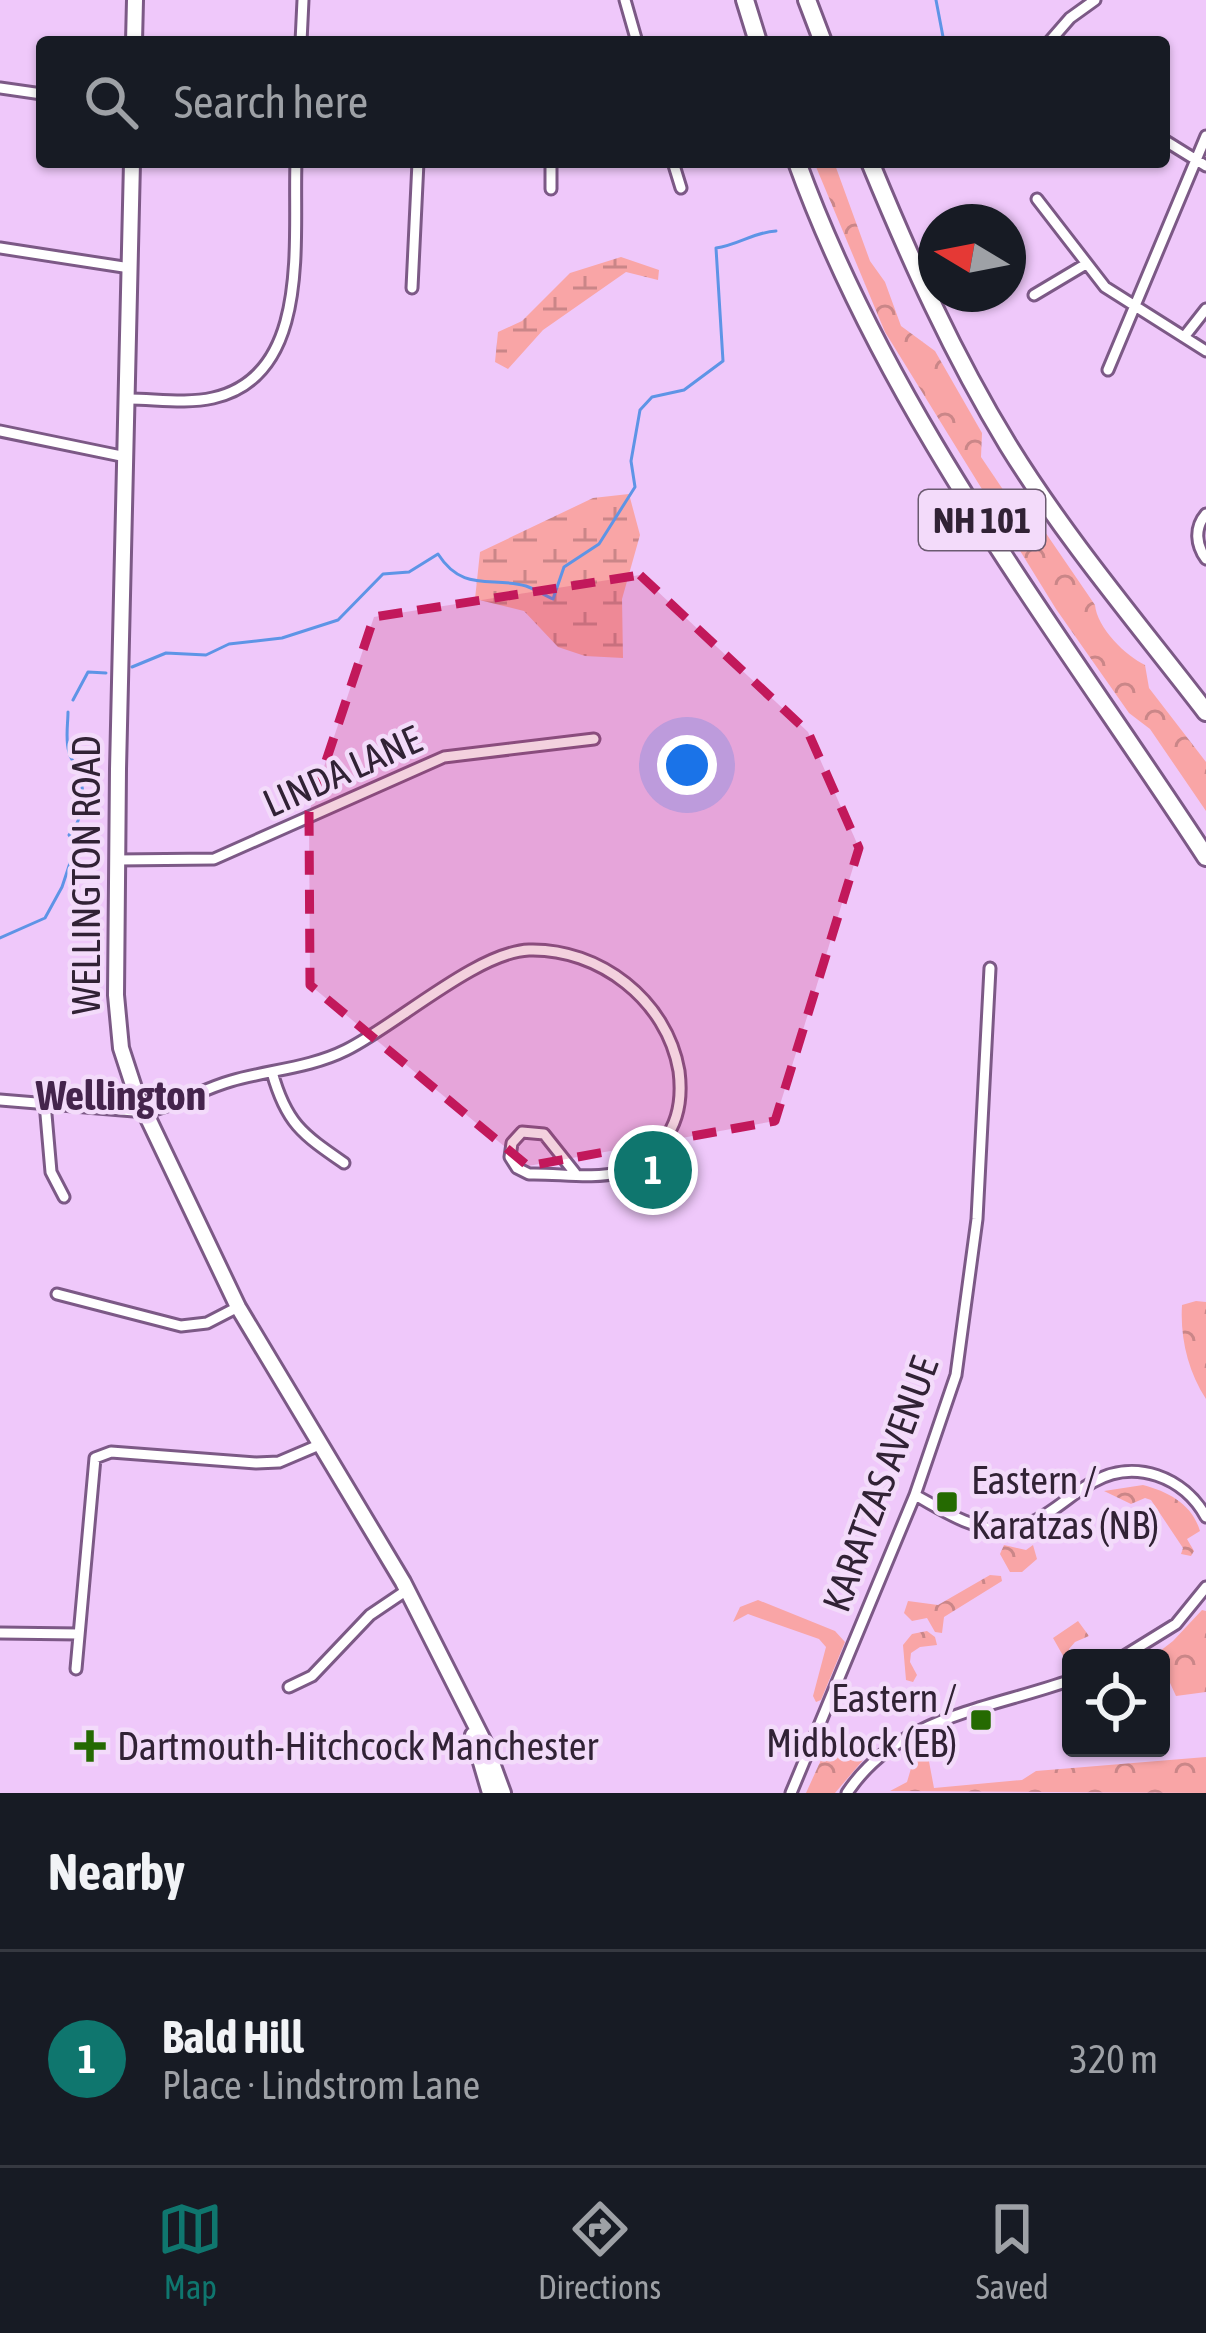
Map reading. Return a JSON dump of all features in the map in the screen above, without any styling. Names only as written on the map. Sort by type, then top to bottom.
[{"type":"highway","points":[[746,0],[756,36]]},
{"type":"highway","points":[[806,0],[821,36]]},
{"type":"highway","name":"NH 101","points":[[800,168],[853,296],[915,414],[1206,856]]},
{"type":"highway","name":"NH 101","points":[[873,168],[933,305],[1009,446],[1206,712]]},
{"type":"main road","points":[[134,36],[135,0]]},
{"type":"main road","name":"WELLINGTON ROAD","points":[[132,168],[117,860],[117,1024],[124,1061],[238,1307],[407,1590],[484,1744],[503,1793]]},
{"type":"main road","name":"WELLINGTON ROAD","points":[[470,1718],[490,1793]]},
{"type":"street","points":[[302,36],[303,0]]},
{"type":"street","points":[[625,0],[635,36]]},
{"type":"street","points":[[1055,36],[1095,0]]},
{"type":"street","points":[[0,88],[36,93]]},
{"type":"street","points":[[1108,370],[1201,163],[1206,136]]},
{"type":"street","points":[[1170,144],[1201,163]]},
{"type":"street","points":[[128,399],[216,398],[252,379],[278,349],[290,309],[296,168]]},
{"type":"street","points":[[412,288],[418,168]]},
{"type":"street","points":[[551,168],[551,189]]},
{"type":"street","points":[[675,168],[681,188]]},
{"type":"street","points":[[1037,199],[1105,286],[1206,352]]},
{"type":"street","points":[[0,248],[130,268]]},
{"type":"street","points":[[1034,295],[1086,264]]},
{"type":"street","points":[[1184,337],[1206,309]]},
{"type":"street","points":[[0,430],[126,458]]},
{"type":"street","points":[[1206,514],[1198,538],[1206,559]]},
{"type":"street","name":"LINDA LANE","points":[[117,860],[214,859],[444,757],[594,739]]},
{"type":"street","points":[[0,1100],[146,1112],[353,1046],[506,954],[529,950],[576,955],[609,972],[651,1006],[671,1041],[680,1095],[669,1134],[650,1155],[617,1173],[575,1173],[523,1172],[513,1163],[512,1143],[530,1130],[544,1134],[575,1173]]},
{"type":"street","name":"KARATZAS AVENUE","points":[[790,1793],[948,1407],[964,1331],[983,1139],[990,968]]},
{"type":"street","points":[[272,1072],[280,1101],[295,1126],[344,1163]]},
{"type":"street","points":[[45,1103],[51,1172],[64,1197]]},
{"type":"street","points":[[57,1294],[181,1326],[207,1323],[238,1307]]},
{"type":"street","points":[[76,1669],[95,1458],[101,1453],[256,1463],[288,1459],[319,1445]]},
{"type":"street","points":[[915,1495],[970,1523],[1005,1529],[1035,1522],[1102,1477],[1140,1471],[1178,1484],[1193,1496],[1206,1517]]},
{"type":"street","points":[[1136,1649],[1176,1624],[1206,1588]]},
{"type":"street","points":[[290,1688],[312,1676],[370,1615],[407,1590]]},
{"type":"street","points":[[0,1633],[79,1634]]},
{"type":"street","points":[[847,1793],[880,1754],[919,1729],[1062,1683]]},
{"type":"highlighted area","points":[[640,575],[808,732],[859,848],[775,1121],[528,1166],[310,985],[309,812],[374,617]]},
{"type":"green space","points":[[817,168],[836,168],[870,261],[885,282],[901,326],[935,351],[982,433],[981,457],[1008,497],[1030,510],[1095,605],[1107,632],[1145,665],[1149,688],[1206,762],[1206,811],[1150,729],[1129,713],[1056,609],[885,332]]},
{"type":"green space","points":[[621,257],[659,270],[658,280],[626,272],[543,330],[508,369],[495,362],[498,332],[522,321],[570,273]]},
{"type":"green space","points":[[629,494],[640,535],[622,599],[623,658],[585,656],[558,647],[524,611],[475,599],[480,552],[593,498]]},
{"type":"green space","points":[[1206,1302],[1206,1399],[1190,1366],[1182,1330],[1182,1305]]},
{"type":"green space","points":[[1143,1485],[1170,1496],[1191,1513],[1200,1531],[1187,1539],[1194,1551],[1191,1556],[1181,1554],[1183,1548],[1151,1500],[1131,1504],[1104,1491]]},
{"type":"green space","points":[[1004,1545],[1026,1550],[1033,1545],[1037,1559],[1022,1572],[1010,1572],[1000,1554]]},
{"type":"green space","points":[[990,1575],[1001,1576],[1002,1581],[944,1617],[942,1633],[935,1632],[927,1618],[912,1621],[904,1613],[908,1601],[938,1605]]},
{"type":"green space","points":[[758,1600],[835,1631],[845,1642],[821,1700],[816,1702],[813,1696],[826,1647],[819,1639],[748,1614],[733,1622],[740,1607]]},
{"type":"green space","points":[[1206,1611],[1206,1692],[1176,1696],[1170,1683],[1170,1649],[1163,1649]]},
{"type":"green space","points":[[1078,1621],[1089,1636],[1062,1649],[1062,1654],[1053,1638]]},
{"type":"green space","points":[[927,1631],[937,1645],[911,1653],[917,1675],[913,1682],[906,1680],[903,1645],[912,1634]]},
{"type":"green space","points":[[831,1738],[856,1740],[870,1752],[835,1793],[806,1793]]},
{"type":"green space","points":[[927,1751],[934,1788],[1022,1780],[1036,1771],[1206,1757],[1206,1793],[890,1791],[907,1782],[912,1765]]},
{"type":"waterway","points":[[936,0],[943,36]]},
{"type":"waterway","points":[[132,667],[166,653],[206,655],[229,644],[282,638],[338,620],[383,574],[409,572],[438,554],[468,579],[526,586],[553,599],[564,567],[599,544],[635,487],[631,461],[640,410],[652,397],[684,390],[723,361],[716,248],[776,231]]},
{"type":"waterway","points":[[73,700],[88,672],[106,673]]},
{"type":"waterway","points":[[0,938],[45,918],[76,845],[69,835],[81,813],[83,796],[68,747],[68,712]]},
{"type":"place","name":"Bald Hill","points":[[653,1170]]},
{"type":"place","name":"Eastern / Karatzas (NB)","points":[[947,1502]]},
{"type":"place","name":"Eastern / Midblock (EB)","points":[[981,1720]]},
{"type":"place","name":"Dartmouth-Hitchcock Manchester","points":[[90,1746]]},
{"type":"district","name":"Wellington","points":[[121,1095]]}]
